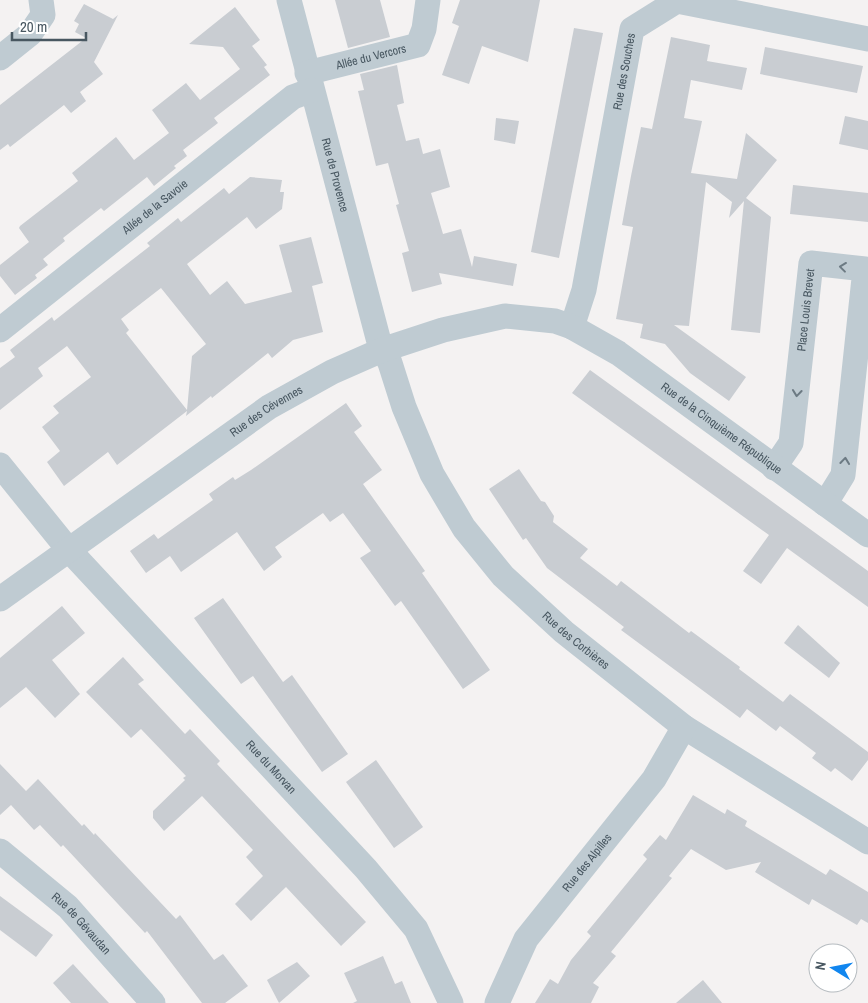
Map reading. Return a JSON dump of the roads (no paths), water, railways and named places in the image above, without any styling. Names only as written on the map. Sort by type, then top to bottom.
[{"type":"street","points":[[0,58],[30,34],[43,15],[41,0]]},
{"type":"street","name":"Rue de Provence","points":[[289,0],[382,350]]},
{"type":"street","name":"Allée du Vercors","points":[[310,81],[418,45],[424,29],[428,0]]},
{"type":"street","name":"Rue des Souches","points":[[572,327],[584,290],[632,29],[677,1],[868,39]]},
{"type":"street","name":"Allée de la Savoie","points":[[0,330],[310,81]]},
{"type":"street","name":"Place Louis Brevet","points":[[774,468],[791,443],[811,263],[865,270],[843,475],[825,504]]},
{"type":"street","name":"Rue des Cévennes","points":[[0,599],[269,407],[332,372],[382,350],[443,330],[505,316],[555,321],[572,327]]},
{"type":"street","name":"Rue de la Cinquième République","points":[[572,327],[618,353],[868,535]]},
{"type":"street","name":"Rue des Corbières","points":[[382,350],[390,364],[404,406],[432,474],[464,528],[503,576],[564,632],[684,726],[868,842]]},
{"type":"street","name":"Rue du Morvan","points":[[0,465],[68,549],[366,869],[416,929],[452,1003]]},
{"type":"street","name":"Rue des Alpilles","points":[[497,1003],[526,939],[654,779],[684,726]]},
{"type":"street","name":"Rue de Gévaudan","points":[[0,851],[68,907],[153,1003]]}]
